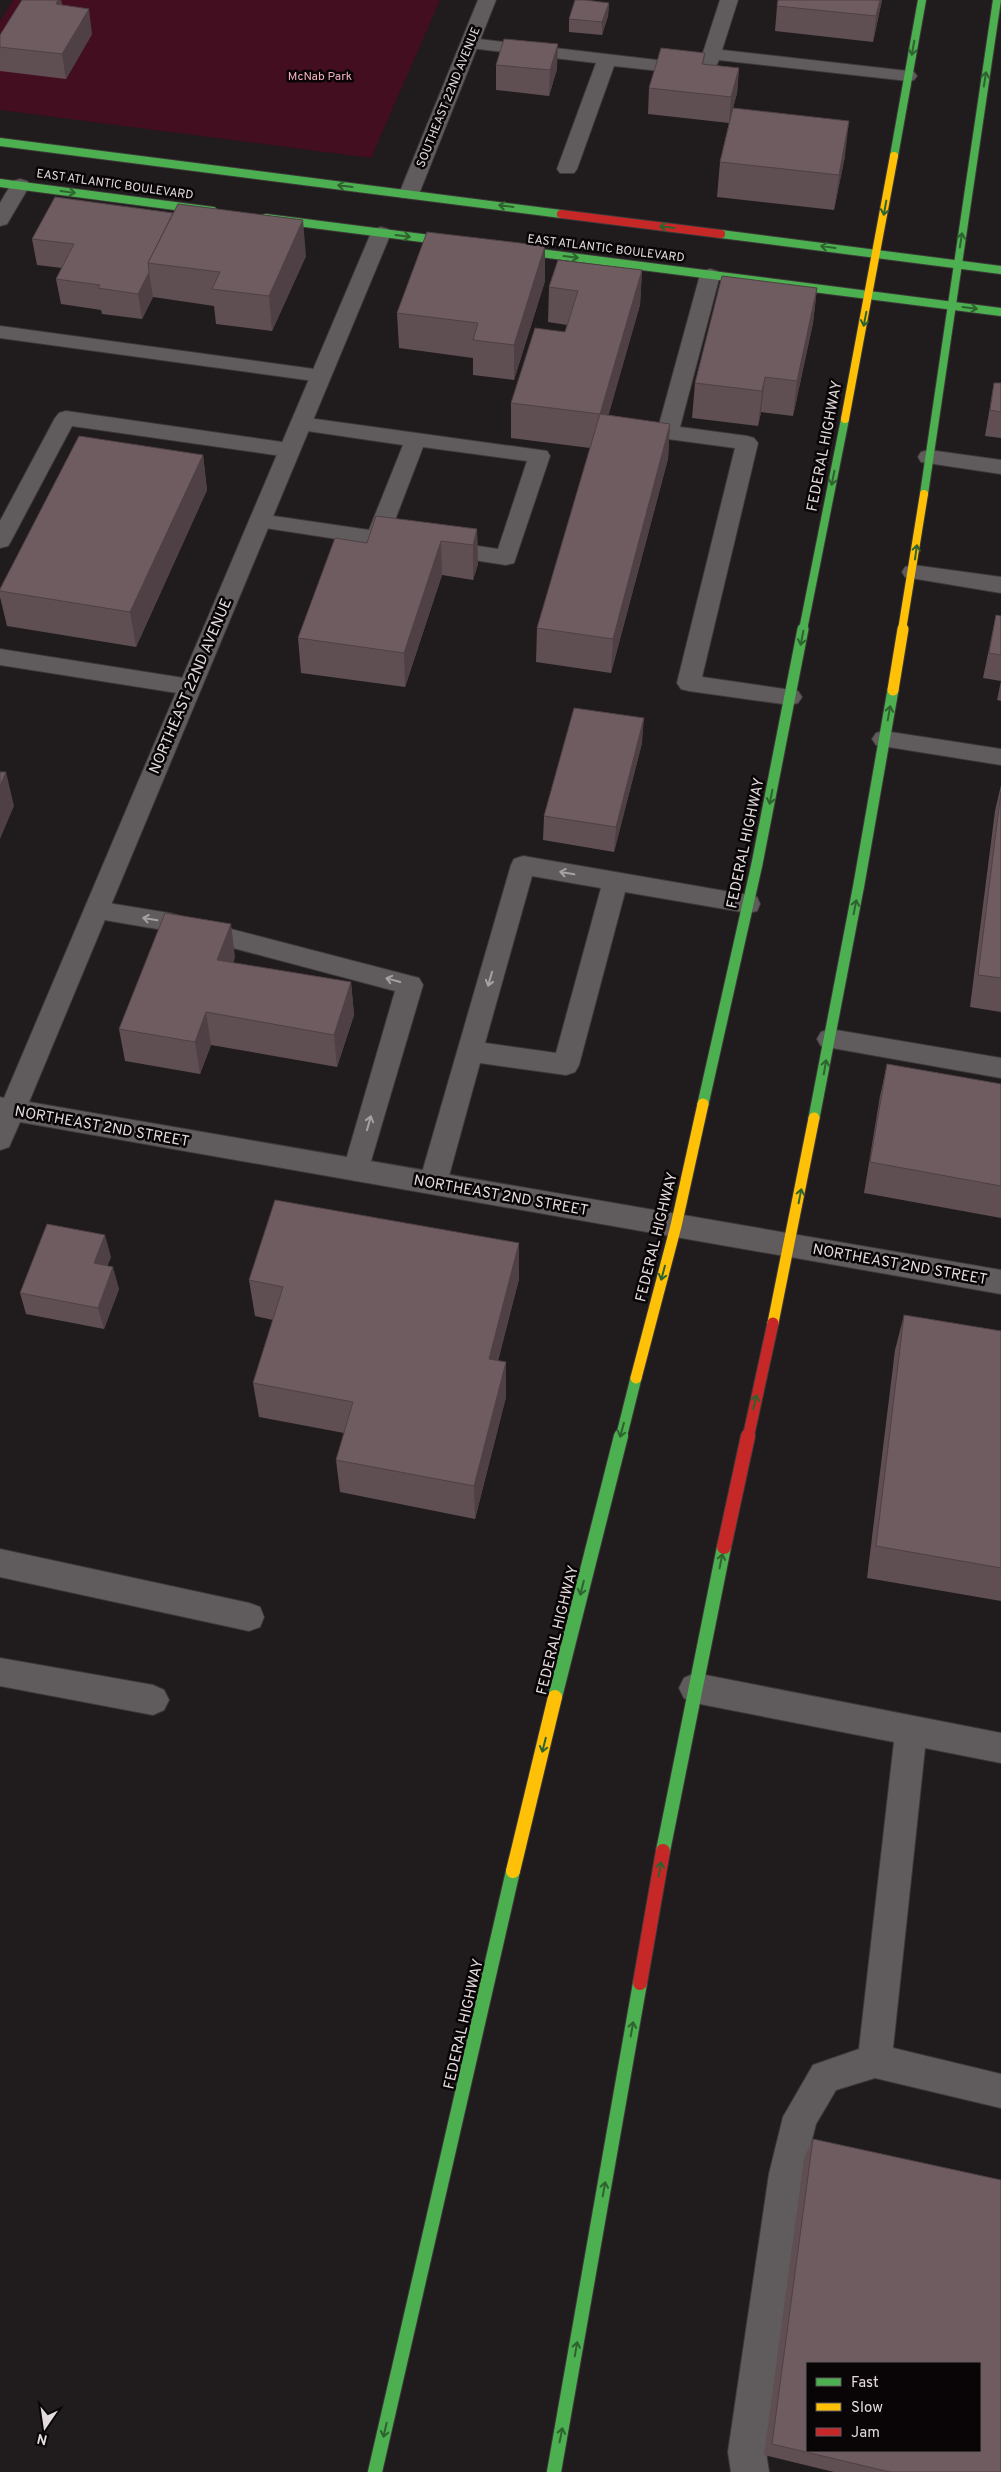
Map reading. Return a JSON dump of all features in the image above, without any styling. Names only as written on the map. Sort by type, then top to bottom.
[{"type":"main road","name":"FEDERAL HIGHWAY","points":[[375,2472],[522,1834],[606,1493],[676,1226],[748,904],[877,254],[922,0]]},
{"type":"main road","points":[[554,2472],[665,1841],[732,1503],[790,1244],[830,1039],[884,739],[913,572],[957,264],[996,47],[997,0]]},
{"type":"main road","name":"EAST ATLANTIC BOULEVARD","points":[[0,142],[1001,270]]},
{"type":"main road","name":"EAST ATLANTIC BOULEVARD","points":[[0,183],[225,212]]},
{"type":"main road","points":[[254,216],[476,245]]},
{"type":"main road","name":"EAST ATLANTIC BOULEVARD","points":[[496,248],[1001,312]]},
{"type":"street","name":"SOUTHEAST 22ND AVENUE","points":[[409,194],[487,0]]},
{"type":"street","points":[[470,43],[706,71],[729,0]]},
{"type":"street","points":[[712,54],[908,76]]},
{"type":"street","points":[[567,169],[607,59]]},
{"type":"street","points":[[0,220],[20,185]]},
{"type":"street","name":"NORTHEAST 22ND AVENUE","points":[[0,1139],[6,1109],[96,910],[381,233]]},
{"type":"street","points":[[710,275],[668,432],[747,443],[689,682],[790,696]]},
{"type":"street","points":[[0,332],[321,376]]},
{"type":"street","points":[[0,541],[66,418],[290,450]]},
{"type":"street","points":[[260,521],[506,558],[539,456],[300,424]]},
{"type":"street","points":[[377,539],[416,440]]},
{"type":"street","points":[[929,457],[1000,461]]},
{"type":"street","points":[[913,572],[1001,585]]},
{"type":"street","points":[[0,657],[190,687]]},
{"type":"street","points":[[884,739],[1001,758]]},
{"type":"street","points":[[433,1183],[523,865],[748,904]]},
{"type":"street","points":[[470,1051],[566,1065],[615,881]]},
{"type":"street","points":[[96,910],[169,922],[410,985],[356,1170]]},
{"type":"street","points":[[830,1039],[1001,1068]]},
{"type":"street","name":"NORTHEAST 2ND STREET","points":[[6,1109],[1001,1282]]},
{"type":"street","points":[[0,1563],[249,1617]]},
{"type":"street","points":[[0,1672],[153,1700]]},
{"type":"street","points":[[695,1688],[1001,1748]]},
{"type":"street","points":[[874,2062],[911,1730]]},
{"type":"street","points":[[750,2472],[747,2452],[786,2174],[800,2117],[825,2077],[874,2062],[1001,2091]]},
{"type":"green space","name":"McNab Park","points":[[13,0],[440,0],[371,158],[0,110],[0,21]]},
{"type":"building","points":[[22,0],[58,0],[56,4],[89,9],[62,54],[0,47],[0,35]]},
{"type":"building","points":[[575,0],[609,3],[602,22],[569,19]]},
{"type":"building","points":[[778,0],[880,0],[876,16],[777,6]]},
{"type":"building","points":[[504,39],[558,44],[550,70],[496,65]]},
{"type":"building","points":[[661,48],[705,53],[702,64],[739,68],[731,97],[649,88]]},
{"type":"building","points":[[733,108],[849,121],[839,175],[720,162]]},
{"type":"building","points":[[55,197],[173,213],[148,263],[149,272],[138,294],[98,288],[100,285],[56,279],[74,244],[32,239]]},
{"type":"building","points":[[178,204],[303,220],[269,296],[212,289],[220,272],[148,263]]},
{"type":"building","points":[[427,232],[545,246],[514,345],[473,340],[478,323],[397,313]]},
{"type":"building","points":[[558,260],[642,270],[600,414],[511,403],[535,328],[565,332],[578,291],[549,287]]},
{"type":"building","points":[[722,276],[817,288],[797,381],[765,377],[762,391],[695,383]]},
{"type":"building","points":[[994,383],[1001,383],[1001,412],[990,410]]},
{"type":"building","points":[[600,414],[670,424],[613,639],[537,628]]},
{"type":"building","points":[[79,436],[203,455],[130,612],[0,591]]},
{"type":"building","points":[[376,516],[477,529],[473,545],[441,541],[404,653],[298,638],[335,538],[367,543]]},
{"type":"building","points":[[996,615],[1001,616],[1001,655],[989,653]]},
{"type":"building","points":[[574,708],[644,718],[616,827],[544,816]]},
{"type":"building","points":[[0,772],[6,772],[0,786]]},
{"type":"building","points":[[1001,792],[1001,978],[978,975]]},
{"type":"building","points":[[165,913],[231,924],[217,960],[351,982],[334,1035],[206,1012],[195,1042],[119,1029]]},
{"type":"building","points":[[887,1064],[1001,1084],[1001,1186],[870,1162]]},
{"type":"building","points":[[275,1200],[519,1243],[489,1359],[506,1362],[474,1486],[336,1460],[353,1402],[253,1383],[283,1287],[249,1280]]},
{"type":"building","points":[[47,1224],[105,1235],[94,1263],[113,1267],[98,1308],[20,1293]]},
{"type":"building","points":[[904,1315],[1001,1331],[1001,1568],[876,1546]]},
{"type":"building","points":[[813,2139],[1001,2180],[1001,2472],[890,2472],[772,2444]]},
{"type":"traffic: fast","points":[[894,156],[922,0]]},
{"type":"traffic: fast","points":[[924,494],[997,0]]},
{"type":"traffic: fast","points":[[0,142],[561,214]]},
{"type":"traffic: fast","points":[[0,183],[213,211]]},
{"type":"traffic: fast","points":[[266,218],[461,243]]},
{"type":"traffic: fast","points":[[721,234],[1001,270]]},
{"type":"traffic: fast","points":[[509,249],[1001,312]]},
{"type":"traffic: fast","points":[[703,1104],[757,864],[845,419]]},
{"type":"traffic: fast","points":[[814,1118],[859,884],[893,690]]},
{"type":"traffic: fast","points":[[555,1697],[636,1378]]},
{"type":"traffic: fast","points":[[663,1851],[724,1547]]},
{"type":"traffic: fast","points":[[375,2472],[513,1871]]},
{"type":"traffic: fast","points":[[554,2472],[640,1983]]},
{"type":"traffic: slow","points":[[845,419],[894,156]]},
{"type":"traffic: slow","points":[[893,690],[924,494]]},
{"type":"traffic: slow","points":[[636,1378],[676,1226],[703,1104]]},
{"type":"traffic: slow","points":[[773,1323],[814,1118]]},
{"type":"traffic: slow","points":[[513,1871],[555,1697]]},
{"type":"traffic: jam","points":[[561,214],[721,234]]},
{"type":"traffic: jam","points":[[724,1547],[773,1323]]},
{"type":"traffic: jam","points":[[640,1983],[663,1851]]}]
